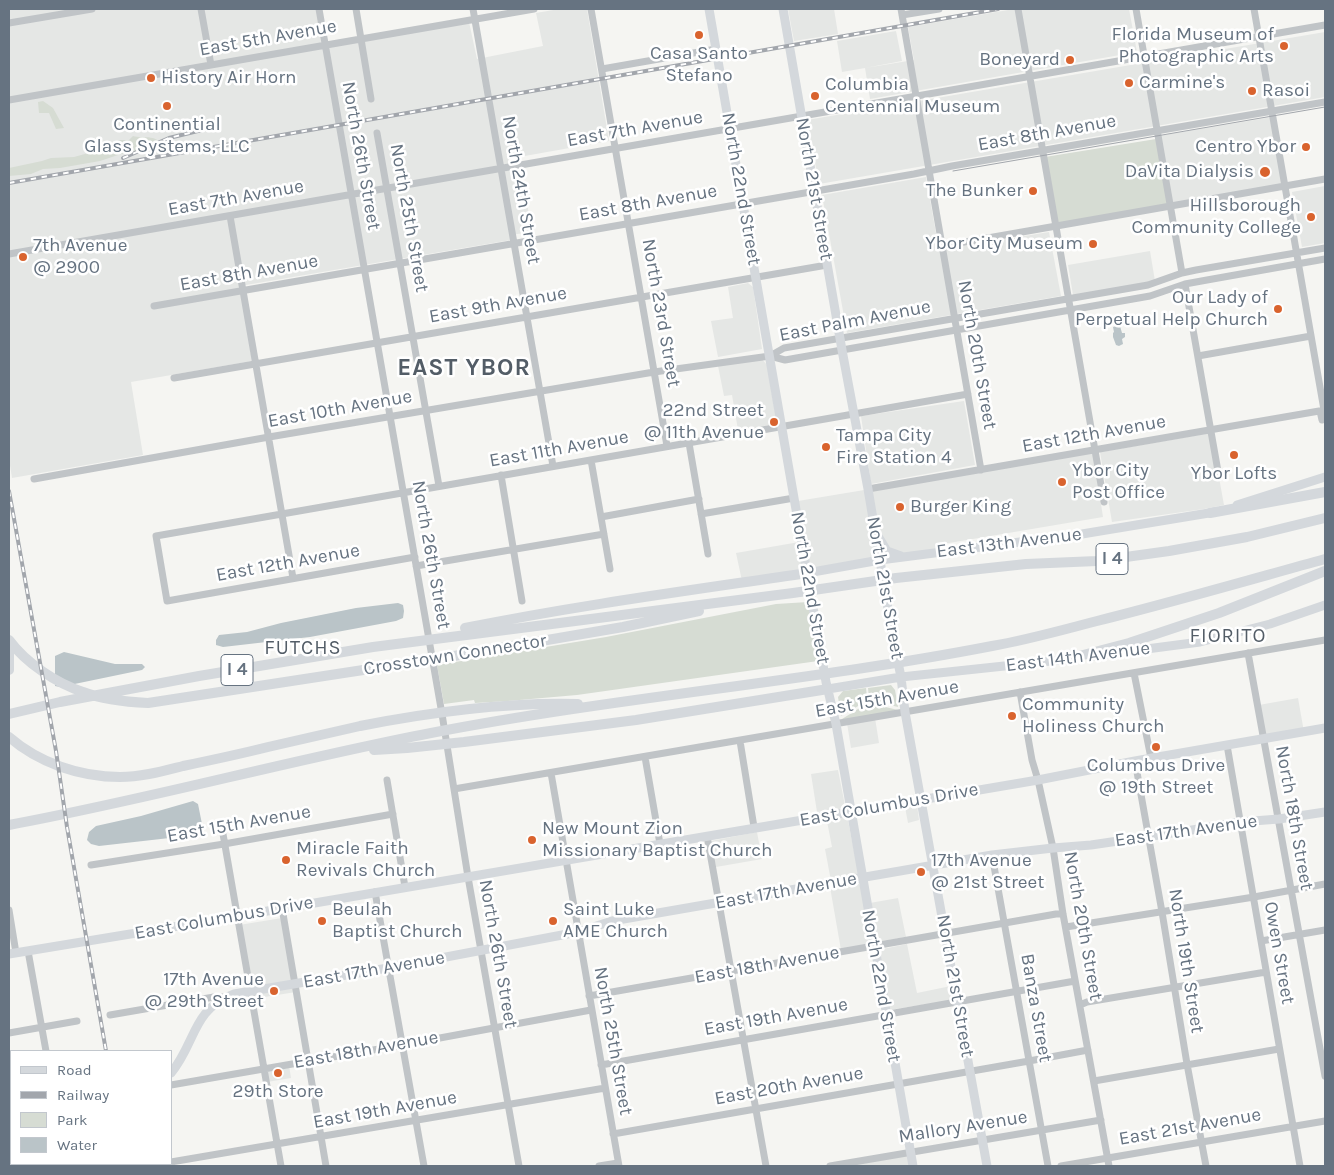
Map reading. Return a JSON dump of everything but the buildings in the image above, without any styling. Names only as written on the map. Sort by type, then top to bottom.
[{"type":"highway","points":[[1210,513],[1325,492]]},
{"type":"highway","name":"I 4","points":[[9,714],[60,702],[199,676],[446,635],[793,593],[896,578],[1026,564],[1097,561],[1169,551],[1247,537],[1325,518]]},
{"type":"highway","points":[[9,825],[86,810],[431,733],[601,705],[809,676],[994,646],[1138,611],[1325,560]]},
{"type":"highway","points":[[1064,660],[1129,643],[1219,613],[1325,571]]},
{"type":"highway","points":[[446,635],[515,618],[808,573]]},
{"type":"highway","name":"Crosstown Connector","points":[[9,640],[33,665],[57,680],[83,692],[126,702],[148,703],[448,657],[623,627],[769,596]]},
{"type":"highway","points":[[9,651],[9,670]]},
{"type":"highway","points":[[340,752],[464,742],[636,720],[828,689]]},
{"type":"highway","points":[[9,737],[36,756],[60,766],[94,775],[120,777],[145,775],[361,726],[420,716],[466,710],[549,704],[601,705]]},
{"type":"main road","name":"North 22nd Street","points":[[709,9],[913,1166]]},
{"type":"main road","name":"North 21st Street","points":[[783,9],[901,677],[905,712],[987,1166]]},
{"type":"main road","name":"East 13th Avenue","points":[[808,573],[880,560],[1082,534],[1210,513],[1325,476]]},
{"type":"main road","points":[[875,529],[887,551],[904,557]]},
{"type":"main road","name":"East 14th Avenue","points":[[828,689],[901,677],[1064,660],[1200,642],[1270,624],[1325,605]]},
{"type":"main road","name":"East Columbus Drive","points":[[12,953],[1038,780],[1151,758],[1325,728]]},
{"type":"main road","name":"East 17th Avenue","points":[[224,997],[250,990],[388,968],[578,932],[612,921],[992,855],[1091,845],[1240,822],[1279,819],[1325,812]]},
{"type":"main road","points":[[172,1072],[177,1066],[198,1022],[214,1003],[224,997]]},
{"type":"street","points":[[9,23],[92,9]]},
{"type":"street","points":[[201,9],[211,65]]},
{"type":"street","name":"North 26th Street","points":[[319,9],[519,1166]]},
{"type":"street","points":[[356,9],[371,99]]},
{"type":"street","name":"North 24th Street","points":[[473,9],[553,466]]},
{"type":"street","name":"East 5th Avenue","points":[[9,100],[534,9]]},
{"type":"street","name":"North 23rd Street","points":[[591,9],[667,446]]},
{"type":"street","points":[[901,12],[938,9]]},
{"type":"street","points":[[1018,9],[1104,502]]},
{"type":"street","points":[[1136,9],[1182,273]]},
{"type":"street","points":[[1254,9],[1311,336],[1323,410],[1322,420]]},
{"type":"street","name":"North 20th Street","points":[[901,12],[981,470]]},
{"type":"street","name":"East 7th Avenue","points":[[9,254],[1325,25]]},
{"type":"street","points":[[602,69],[716,49]]},
{"type":"street","name":"East 8th Avenue","points":[[154,306],[1325,102]]},
{"type":"street","name":"North 25th Street","points":[[377,133],[439,486]]},
{"type":"street","points":[[942,246],[1325,179]]},
{"type":"street","points":[[230,216],[294,578]]},
{"type":"street","name":"East Palm Avenue","points":[[770,356],[784,348],[1148,285],[1182,273],[1325,248]]},
{"type":"street","name":"East Palm Avenue","points":[[770,356],[785,360],[957,330],[1150,296],[1185,284],[1325,259]]},
{"type":"street","name":"East 9th Avenue","points":[[174,378],[827,265]]},
{"type":"street","points":[[1185,284],[1219,477]]},
{"type":"street","points":[[1198,356],[1311,336]]},
{"type":"street","name":"East 10th Avenue","points":[[34,479],[654,372],[770,356]]},
{"type":"street","name":"East 11th Avenue","points":[[167,600],[156,536],[968,394]]},
{"type":"street","name":"East 12th Avenue","points":[[868,489],[1323,410]]},
{"type":"street","points":[[689,443],[708,554]]},
{"type":"street","points":[[591,460],[610,569]]},
{"type":"street","points":[[500,476],[522,601]]},
{"type":"street","points":[[701,514],[794,498]]},
{"type":"street","points":[[600,516],[699,500]]},
{"type":"street","points":[[416,566],[604,534]]},
{"type":"street","name":"East 12th Avenue","points":[[167,600],[415,557]]},
{"type":"street","name":"East 15th Avenue","points":[[454,789],[1325,640]]},
{"type":"street","name":"North 18th Street","points":[[1248,653],[1325,1076]]},
{"type":"street","points":[[1134,673],[1151,758]]},
{"type":"street","name":"North 20th Street","points":[[1020,692],[1032,760],[1053,848],[1063,914],[1109,1166]]},
{"type":"street","points":[[740,741],[754,828]]},
{"type":"street","name":"Owen Street","points":[[1227,745],[1300,1166]]},
{"type":"street","points":[[645,757],[660,844]]},
{"type":"street","name":"North 19th Street","points":[[1135,761],[1206,1166]]},
{"type":"street","name":"North 25th Street","points":[[551,773],[588,996],[619,1164]]},
{"type":"street","points":[[387,780],[405,887]]},
{"type":"street","name":"East 15th Avenue","points":[[91,865],[394,814]]},
{"type":"street","points":[[223,834],[281,1166]]},
{"type":"street","points":[[707,836],[766,1166]]},
{"type":"street","name":"Banza Street","points":[[992,855],[1048,1166]]},
{"type":"street","points":[[1066,927],[1325,884]]},
{"type":"street","points":[[375,892],[424,1166]]},
{"type":"street","points":[[282,908],[326,1166]]},
{"type":"street","points":[[9,910],[12,953]]},
{"type":"street","name":"East 18th Avenue","points":[[588,996],[1063,914]]},
{"type":"street","points":[[1261,941],[1325,930]]},
{"type":"street","points":[[28,951],[46,1050]]},
{"type":"street","points":[[1080,1005],[1087,1002],[1266,972]]},
{"type":"street","name":"East 19th Avenue","points":[[602,1065],[1075,982]]},
{"type":"street","points":[[110,1015],[214,997],[224,997]]},
{"type":"street","name":"East 18th Avenue","points":[[172,1084],[402,1045],[591,1010]]},
{"type":"street","points":[[9,1033],[77,1021]]},
{"type":"street","points":[[1094,1081],[1279,1049]]},
{"type":"street","name":"East 20th Avenue","points":[[613,1134],[1088,1050]]},
{"type":"street","name":"East 19th Avenue","points":[[172,1162],[604,1088]]},
{"type":"street","name":"Mallory Avenue","points":[[830,1166],[1101,1120]]},
{"type":"street","name":"East 21st Avenue","points":[[1061,1166],[1325,1121]]},
{"type":"street","points":[[599,1166],[619,1164]]},
{"type":"shaded area","points":[[9,9],[321,9],[327,45],[469,22],[477,59],[543,46],[536,13],[559,9],[587,9],[609,141],[519,157],[532,232],[510,235],[511,240],[240,286],[252,361],[131,382],[143,455],[12,478],[9,459]]},
{"type":"shaded area","points":[[788,9],[834,9],[838,34],[794,41]]},
{"type":"shaded area","points":[[1014,9],[1129,9],[1137,52],[870,99],[865,68],[914,60],[908,27]]},
{"type":"shaded area","points":[[896,31],[902,61],[842,72],[837,41]]},
{"type":"shaded area","points":[[1325,32],[1325,97],[819,184],[807,120]]},
{"type":"shaded area","points":[[1272,117],[1283,185],[1170,205],[1158,136]]},
{"type":"shaded area","points":[[926,177],[939,250],[1049,232],[1061,296],[847,333],[822,195]]},
{"type":"shaded area","name":"Hillsborough Community College","points":[[1325,186],[1325,243],[1302,247],[1292,192]]},
{"type":"shaded area","points":[[1150,251],[1155,281],[1073,295],[1068,265]]},
{"type":"shaded area","points":[[748,283],[753,287],[762,349],[718,357],[711,321],[733,318],[728,287]]},
{"type":"shaded area","points":[[762,359],[767,365],[777,424],[738,430],[732,395],[724,396],[718,366]]},
{"type":"shaded area","points":[[964,401],[975,465],[871,484],[861,416]]},
{"type":"shaded area","points":[[1211,433],[1224,505],[1112,522],[1100,452]]},
{"type":"shaded area","points":[[1093,452],[1103,517],[943,544],[944,550],[742,581],[736,553],[805,541],[798,501]]},
{"type":"shaded area","points":[[1298,698],[1304,732],[1265,738],[1259,705]]},
{"type":"shaded area","points":[[875,718],[879,743],[851,748],[847,723]]},
{"type":"shaded area","points":[[838,770],[859,876],[831,881],[825,849],[832,847],[825,811],[817,812],[811,774]]},
{"type":"shaded area","points":[[917,805],[919,820],[908,823],[905,807]]},
{"type":"shaded area","points":[[757,832],[762,859],[716,867],[711,841]]},
{"type":"shaded area","points":[[856,882],[861,886],[872,945],[841,950],[830,887]]},
{"type":"shaded area","points":[[898,898],[906,937],[877,942],[870,903]]},
{"type":"shaded area","points":[[282,918],[296,992],[252,999],[239,925]]},
{"type":"shaded area","points":[[907,944],[917,993],[951,986],[954,1000],[889,1010],[878,950]]},
{"type":"shaded area","points":[[289,1065],[291,1078],[267,1082],[265,1069]]},
{"type":"shaded area","points":[[911,1153],[913,1166],[847,1166]]},
{"type":"green space","points":[[43,101],[53,108],[64,128],[56,129],[49,113],[39,113],[38,102]]},
{"type":"green space","points":[[133,136],[155,139],[160,144],[161,149],[151,149],[134,154],[121,154],[100,161],[43,169],[31,174],[9,176],[9,168],[51,158],[74,157],[92,152],[97,147],[120,140],[129,140]]},
{"type":"green space","points":[[1156,139],[1168,204],[1056,224],[1045,157]]},
{"type":"green space","points":[[808,602],[818,661],[577,695],[475,703],[474,700],[444,704],[437,665],[606,637],[776,604]]},
{"type":"green space","points":[[891,685],[895,690],[898,707],[873,701],[869,697],[868,688]]},
{"type":"green space","points":[[866,688],[867,698],[865,702],[841,716],[838,697],[843,691]]},
{"type":"green space","points":[[866,704],[869,706],[873,704],[898,710],[842,719]]},
{"type":"green space","points":[[9,1118],[10,1165],[122,1166],[9,1166]]},
{"type":"water","points":[[1120,326],[1122,333],[1125,333],[1125,337],[1122,339],[1123,344],[1119,346],[1116,345],[1113,337],[1113,327]]},
{"type":"water","points":[[398,603],[403,605],[404,611],[403,618],[396,621],[310,637],[223,647],[216,645],[219,635],[247,632],[356,608]]},
{"type":"water","points":[[64,652],[115,664],[142,664],[145,667],[142,670],[60,687],[55,686],[55,656]]},
{"type":"water","points":[[193,801],[198,804],[203,829],[196,835],[99,846],[91,844],[87,840],[89,832],[96,826],[141,816]]},
{"type":"tram line","points":[[953,171],[1325,107]]},
{"type":"railway","points":[[9,183],[998,9]]},
{"type":"railway","points":[[123,158],[169,138],[202,130]]},
{"type":"railway","points":[[9,491],[56,751],[67,827],[106,1050]]},
{"type":"place","name":"Casa Santo Stefano","points":[[699,35]]},
{"type":"place","name":"Florida Museum of Photographic Arts","points":[[1284,46]]},
{"type":"place","name":"Boneyard","points":[[1070,60]]},
{"type":"place","name":"History Air Horn","points":[[151,78]]},
{"type":"place","name":"Carmine's","points":[[1129,83]]},
{"type":"place","name":"Rasoi","points":[[1252,91]]},
{"type":"place","name":"Columbia Centennial Museum","points":[[815,96]]},
{"type":"place","name":"Continential Glass Systems, LLC","points":[[167,106]]},
{"type":"place","name":"Centro Ybor","points":[[1306,147]]},
{"type":"place","name":"DaVita Dialysis","points":[[1265,172]]},
{"type":"place","name":"The Bunker","points":[[1033,191]]},
{"type":"place","name":"Hillsborough Community College","points":[[1311,217]]},
{"type":"place","name":"Ybor City Museum","points":[[1093,244]]},
{"type":"place","name":"7th Avenue @ 2900","points":[[23,257]]},
{"type":"place","name":"Our Lady of Perpetual Help Church","points":[[1278,309]]},
{"type":"place","name":"22nd Street @ 11th Avenue","points":[[774,422]]},
{"type":"place","name":"Tampa City Fire Station 4","points":[[826,447]]},
{"type":"place","name":"Ybor Lofts","points":[[1234,455]]},
{"type":"place","name":"Ybor City Post Office","points":[[1062,482]]},
{"type":"place","name":"Burger King","points":[[900,507]]},
{"type":"place","name":"Community Holiness Church","points":[[1012,716]]},
{"type":"place","name":"Columbus Drive @ 19th Street","points":[[1156,747]]},
{"type":"place","name":"New Mount Zion Missionary Baptist Church","points":[[532,840]]},
{"type":"place","name":"Miracle Faith Revivals Church","points":[[286,860]]},
{"type":"place","name":"17th Avenue @ 21st Street","points":[[921,872]]},
{"type":"place","name":"Beulah Baptist Church","points":[[322,921]]},
{"type":"place","name":"Saint Luke AME Church","points":[[553,921]]},
{"type":"place","name":"17th Avenue @ 29th Street","points":[[274,991]]},
{"type":"place","name":"29th Store","points":[[278,1073]]},
{"type":"district","name":"EAST YBOR","points":[[464,368]]},
{"type":"district","name":"FIORITO","points":[[1228,636]]},
{"type":"district","name":"FUTCHS","points":[[303,648]]}]
